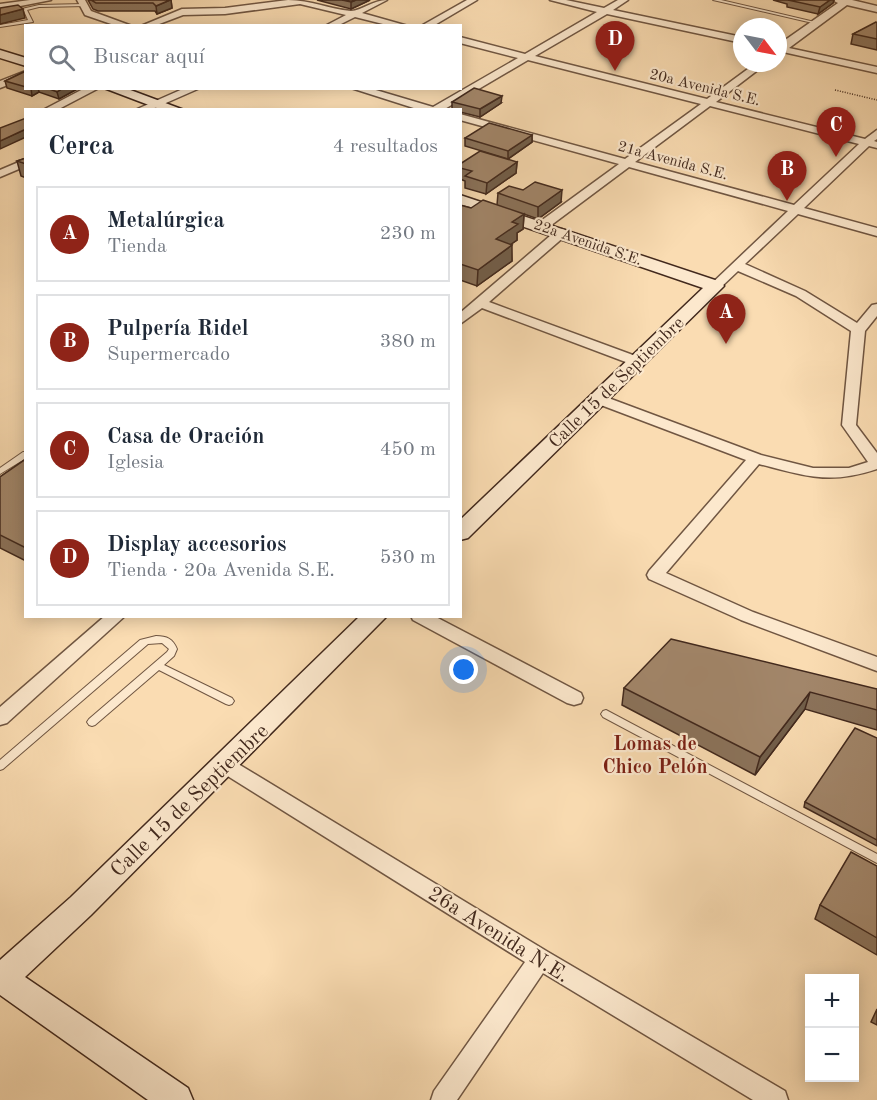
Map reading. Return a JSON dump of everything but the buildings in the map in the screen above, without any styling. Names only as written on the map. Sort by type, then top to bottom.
[{"type":"street","points":[[0,7],[37,4],[48,0]]},
{"type":"street","points":[[333,24],[384,0]]},
{"type":"street","points":[[429,24],[473,0]]},
{"type":"street","points":[[554,0],[733,38]]},
{"type":"street","points":[[437,108],[624,0]]},
{"type":"street","points":[[150,24],[182,12],[225,11],[300,1],[397,24]]},
{"type":"street","points":[[787,44],[843,1],[877,9]]},
{"type":"street","points":[[82,3],[88,13],[121,24]]},
{"type":"street","name":"20a Avenida S.E.","points":[[462,41],[872,144]]},
{"type":"street","points":[[787,51],[877,70]]},
{"type":"street","points":[[0,54],[24,61]]},
{"type":"street","points":[[542,226],[750,72]]},
{"type":"street","points":[[0,85],[24,75]]},
{"type":"street","points":[[52,108],[90,90]]},
{"type":"street","points":[[117,90],[172,108]]},
{"type":"street","points":[[145,108],[190,90]]},
{"type":"street","points":[[363,90],[427,108]]},
{"type":"street","name":"21a Avenida S.E.","points":[[462,118],[877,232]]},
{"type":"street","name":"Calle 15 de Septiembre","points":[[462,531],[715,286],[797,209],[872,144],[877,133]]},
{"type":"street","points":[[0,174],[24,163]]},
{"type":"street","name":"22a Avenida S.E.","points":[[462,201],[561,232],[715,286]]},
{"type":"street","points":[[462,318],[561,232]]},
{"type":"street","points":[[738,266],[800,291],[832,309],[858,330]]},
{"type":"street","points":[[480,303],[636,361]]},
{"type":"street","points":[[598,399],[756,458],[813,473],[850,473],[877,464],[849,424],[858,330],[877,308]]},
{"type":"street","points":[[756,458],[655,575],[747,616],[877,664]]},
{"type":"street","points":[[0,718],[115,618]]},
{"type":"street","name":"Calle 15 de Septiembre","points":[[1,979],[81,906],[373,618]]},
{"type":"street","points":[[423,618],[574,698]]},
{"type":"street","name":"26a Avenida N.E.","points":[[225,764],[540,959],[776,1100]]},
{"type":"street","points":[[443,1100],[540,959]]},
{"type":"street","points":[[1,979],[176,1100]]},
{"type":"lane","points":[[716,0],[817,23]]},
{"type":"lane","points":[[0,15],[26,10],[37,4],[82,3]]},
{"type":"lane","points":[[0,26],[31,21],[26,10]]},
{"type":"lane","points":[[0,472],[24,455]]},
{"type":"lane","points":[[0,766],[143,642],[153,638],[166,640],[171,644],[173,649],[157,665],[92,722]]},
{"type":"lane","points":[[157,665],[230,701]]},
{"type":"lane","points":[[606,714],[877,858]]},
{"type":"path","points":[[835,90],[877,100]]},
{"type":"place","name":"Display accesorios","points":[[615,71]]},
{"type":"place","name":"Casa de Oración","points":[[836,157]]},
{"type":"place","name":"Pulpería Ridel","points":[[787,201]]},
{"type":"place","name":"Metalúrgica","points":[[726,344]]},
{"type":"district","name":"Lomas de Chico Pelón","points":[[655,754]]}]
